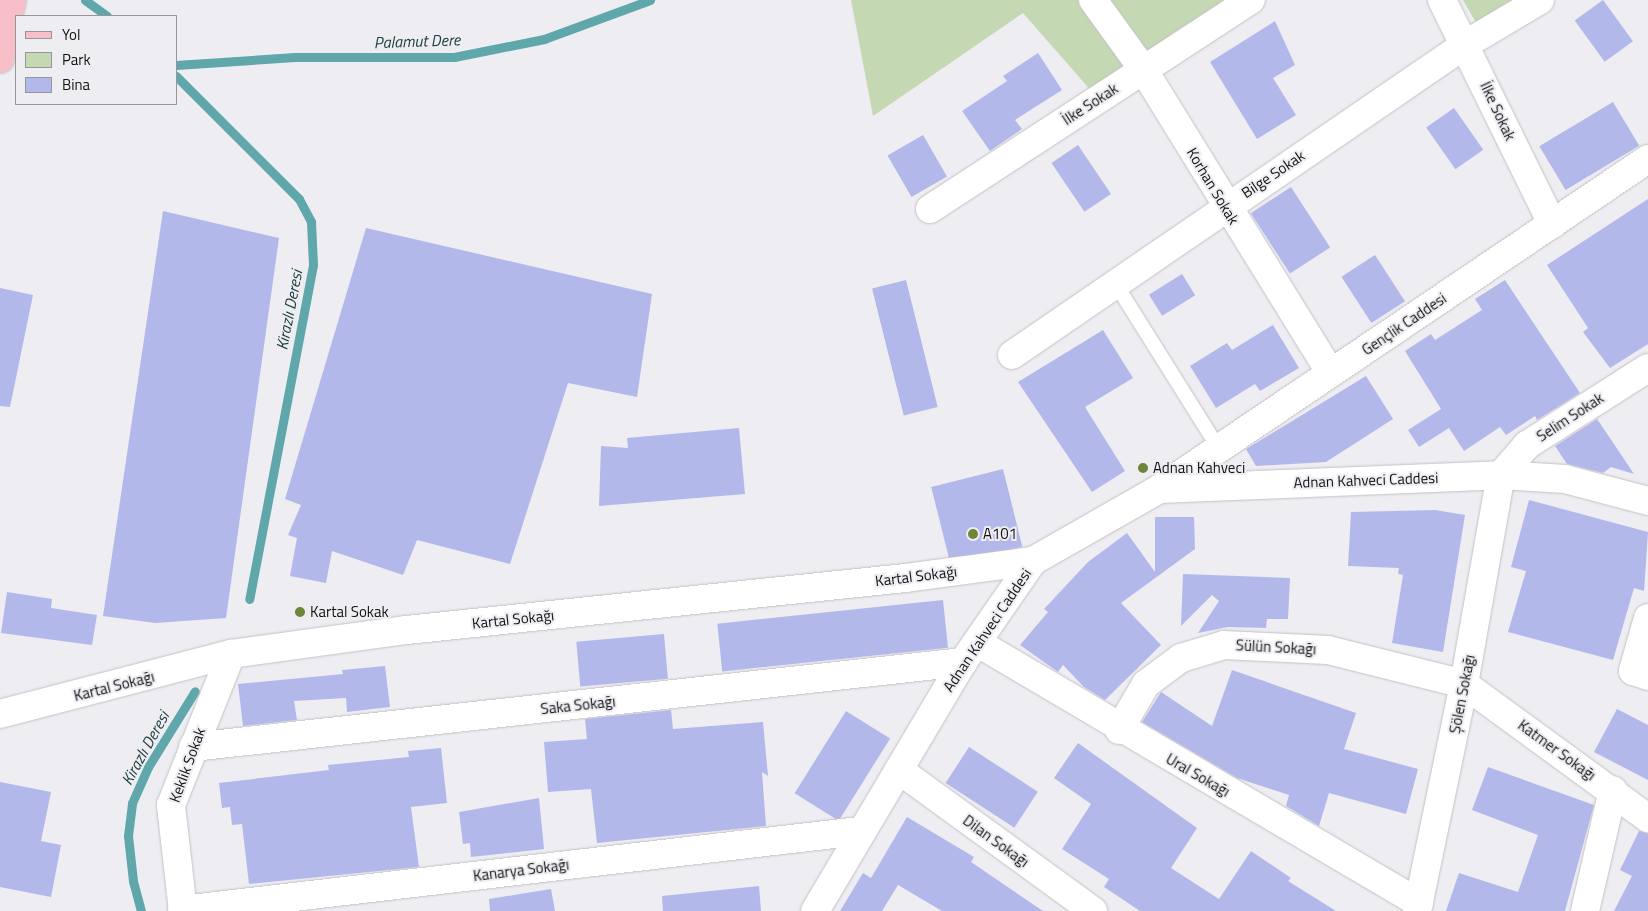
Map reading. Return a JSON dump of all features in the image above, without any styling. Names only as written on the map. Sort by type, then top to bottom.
[{"type":"main road","points":[[0,59],[12,0]]},
{"type":"street","name":"Korhan Sokak","points":[[1093,0],[1143,69],[1225,206],[1331,373]]},
{"type":"street","name":"İlke Sokak","points":[[930,209],[1251,0]]},
{"type":"street","name":"İlke Sokak","points":[[1442,0],[1466,44],[1552,224]]},
{"type":"street","name":"Bilge Sokak","points":[[1012,355],[1225,206],[1466,44],[1540,0]]},
{"type":"street","name":"Gençlik Caddesi","points":[[1159,488],[1648,159]]},
{"type":"street","name":"Selim Sokak","points":[[1500,475],[1527,445],[1648,368]]},
{"type":"street","name":"Adnan Kahveci Caddesi","points":[[814,911],[860,831],[970,653],[1032,561],[1159,488],[1500,475],[1564,479],[1648,501]]},
{"type":"street","name":"Şölen Sokağı","points":[[1418,907],[1464,684],[1500,475]]},
{"type":"street","name":"Kartal Sokağı","points":[[0,714],[231,654],[407,630],[905,578],[1032,561]]},
{"type":"street","points":[[1648,618],[1633,671],[1648,676]]},
{"type":"street","name":"Sülün Sokağı","points":[[1119,730],[1146,684],[1180,658],[1224,645],[1328,650],[1464,684]]},
{"type":"street","name":"Ural Sokağı","points":[[970,653],[1119,730],[1418,907]]},
{"type":"street","name":"Saka Sokağı","points":[[193,747],[970,653]]},
{"type":"street","name":"Keklik Sokak","points":[[183,910],[171,806],[231,654]]},
{"type":"street","name":"Katmer Sokağı","points":[[1464,684],[1613,790],[1648,818]]},
{"type":"street","name":"Dilan Sokağı","points":[[899,770],[1093,911]]},
{"type":"street","points":[[1585,911],[1613,790]]},
{"type":"street","name":"Kanarya Sokağı","points":[[183,910],[860,831]]},
{"type":"lane","points":[[1116,283],[1218,448]]},
{"type":"green space","points":[[851,0],[1234,0],[1093,93],[1023,13],[873,116]]},
{"type":"green space","points":[[1463,0],[1525,0],[1479,28]]},
{"type":"building","points":[[1603,0],[1633,41],[1605,62],[1575,21]]},
{"type":"building","points":[[1275,21],[1295,65],[1273,78],[1296,115],[1257,139],[1210,62]]},
{"type":"building","points":[[1038,53],[1062,90],[1015,120],[1022,129],[990,151],[962,111],[1007,81],[1003,76]]},
{"type":"building","points":[[1613,102],[1639,146],[1566,190],[1539,146]]},
{"type":"building","points":[[1454,108],[1483,150],[1455,169],[1426,128]]},
{"type":"building","points":[[923,135],[947,177],[911,197],[887,156]]},
{"type":"building","points":[[1078,145],[1111,194],[1084,212],[1051,163]]},
{"type":"building","points":[[1291,187],[1330,247],[1290,274],[1251,213]]},
{"type":"building","points":[[1648,199],[1648,344],[1610,368],[1583,332],[1588,328],[1547,265]]},
{"type":"building","points":[[163,211],[279,238],[226,618],[155,623],[103,616]]},
{"type":"building","points":[[366,228],[652,294],[637,397],[568,383],[510,564],[417,540],[403,575],[332,551],[326,583],[290,576],[297,538],[288,535],[301,505],[285,499]]},
{"type":"building","points":[[1375,255],[1405,301],[1371,323],[1341,277]]},
{"type":"building","points":[[1182,274],[1195,295],[1162,316],[1149,295]]},
{"type":"building","points":[[906,280],[938,407],[904,416],[872,288]]},
{"type":"building","points":[[1505,280],[1580,393],[1537,420],[1535,416],[1506,435],[1500,427],[1464,451],[1449,428],[1419,447],[1408,430],[1441,409],[1405,351],[1431,334],[1435,340],[1482,310],[1475,299]]},
{"type":"building","points":[[0,288],[33,295],[10,407],[0,406]]},
{"type":"building","points":[[1273,325],[1299,368],[1260,391],[1255,384],[1216,408],[1190,366],[1227,343],[1232,350]]},
{"type":"building","points":[[1103,330],[1133,378],[1085,407],[1125,471],[1092,492],[1018,382]]},
{"type":"building","points":[[1366,376],[1393,419],[1326,462],[1256,466],[1246,449]]},
{"type":"building","points":[[1597,419],[1634,474],[1611,467],[1603,473],[1567,464],[1555,446]]},
{"type":"building","points":[[739,428],[745,494],[599,506],[601,446],[628,448],[627,438]]},
{"type":"building","points":[[1003,469],[1022,547],[951,565],[931,487]]},
{"type":"building","points":[[1529,500],[1648,532],[1644,591],[1634,588],[1613,660],[1508,632],[1526,571],[1511,567]]},
{"type":"building","points":[[1435,510],[1465,515],[1443,652],[1392,643],[1403,575],[1398,574],[1399,568],[1348,566],[1351,512]]},
{"type":"building","points":[[1155,517],[1194,517],[1195,549],[1121,603],[1161,645],[1105,700],[1084,687],[1063,665],[1058,672],[1020,645],[1048,612],[1044,609],[1088,562],[1127,533],[1155,572]]},
{"type":"building","points":[[1183,574],[1290,578],[1288,619],[1267,619],[1266,628],[1228,627],[1198,633],[1219,601],[1212,595],[1181,626]]},
{"type":"building","points":[[7,592],[52,599],[51,608],[97,615],[92,645],[1,633]]},
{"type":"building","points":[[943,600],[948,648],[722,671],[717,624]]},
{"type":"building","points":[[664,634],[668,679],[580,686],[576,642]]},
{"type":"building","points":[[385,666],[390,707],[347,712],[346,698],[294,701],[297,720],[243,726],[238,684],[343,674],[342,670]]},
{"type":"building","points":[[1232,670],[1356,713],[1344,749],[1418,769],[1406,814],[1329,793],[1319,826],[1286,806],[1289,795],[1237,778],[1142,722],[1161,692],[1212,726]]},
{"type":"building","points":[[1617,709],[1648,725],[1648,780],[1594,752]]},
{"type":"building","points":[[671,710],[673,729],[763,722],[768,776],[762,772],[766,826],[597,843],[591,789],[548,792],[544,742],[587,739],[585,719]]},
{"type":"building","points":[[846,711],[890,739],[839,821],[795,793]]},
{"type":"building","points":[[1078,743],[1197,828],[1171,868],[1219,899],[1251,851],[1291,878],[1288,881],[1336,911],[1140,911],[1104,887],[1109,879],[1062,849],[1091,804],[1054,778]]},
{"type":"building","points":[[969,747],[1038,792],[1014,828],[946,783]]},
{"type":"building","points":[[441,748],[447,803],[411,807],[419,867],[249,884],[242,824],[232,825],[230,807],[222,808],[219,783],[329,770],[328,765],[409,757],[408,751]]},
{"type":"building","points":[[1488,767],[1594,805],[1565,911],[1446,911],[1459,873],[1518,892],[1538,835],[1472,810]]},
{"type":"building","points":[[0,782],[51,792],[41,841],[61,845],[51,897],[0,887]]},
{"type":"building","points":[[539,798],[544,849],[471,857],[470,843],[463,844],[459,812]]},
{"type":"building","points":[[907,817],[974,857],[971,862],[1043,911],[942,911],[898,885],[882,911],[840,911],[863,873],[871,878]]},
{"type":"building","points":[[1639,831],[1648,833],[1648,911],[1614,911],[1632,876],[1620,870]]},
{"type":"building","points":[[759,886],[761,911],[663,911],[662,896]]},
{"type":"building","points":[[551,889],[555,911],[490,911],[489,899]]},
{"type":"waterway","points":[[85,0],[106,15]]},
{"type":"waterway","name":"Palamut Dere","points":[[178,65],[295,57],[454,57],[544,39],[650,0]]},
{"type":"waterway","name":"Kirazlı Deresi","points":[[178,78],[299,199],[311,222],[313,265],[249,599]]},
{"type":"waterway","name":"Kirazlı Deresi","points":[[141,911],[133,881],[128,836],[132,803],[148,767],[195,691]]},
{"type":"place","name":"Adnan Kahveci","points":[[1143,468]]},
{"type":"place","name":"A101","points":[[973,534]]},
{"type":"place","name":"Kartal Sokak","points":[[300,612]]}]
